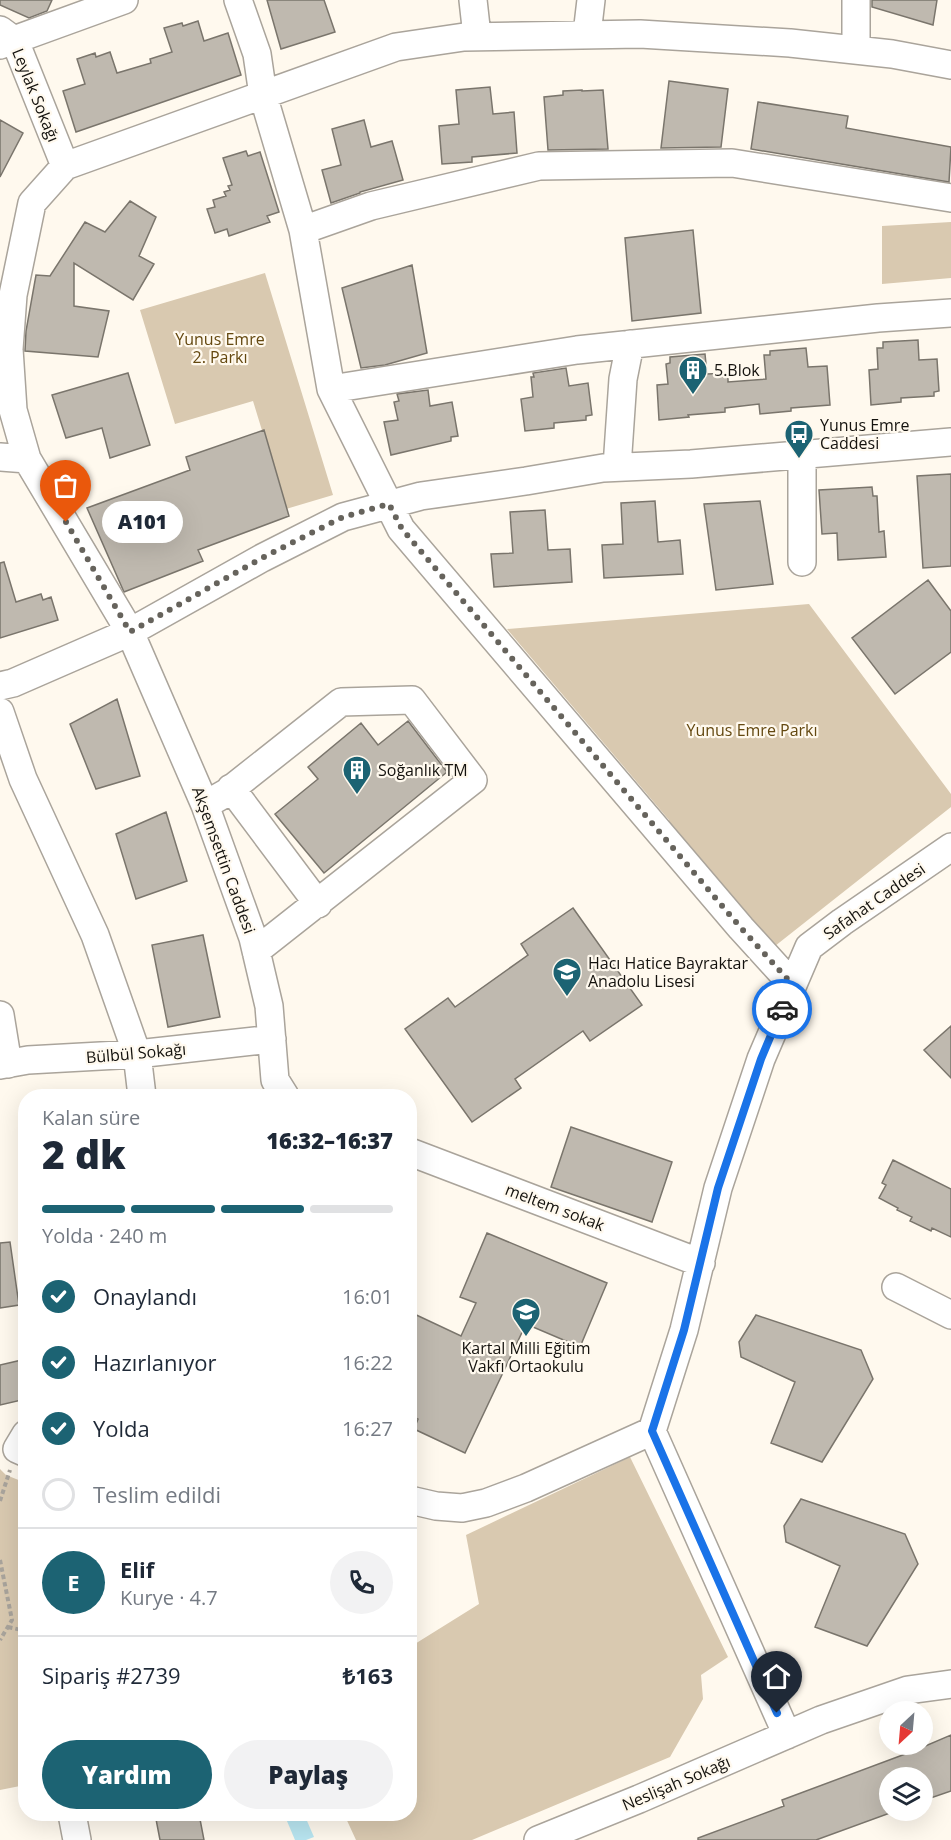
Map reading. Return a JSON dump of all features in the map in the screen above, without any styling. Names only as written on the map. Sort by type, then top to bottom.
[{"type":"street","points":[[5,39],[124,0]]},
{"type":"street","points":[[238,0],[257,54],[263,95],[303,230],[331,389],[402,529],[741,928],[792,984]]},
{"type":"street","points":[[473,0],[477,36]]},
{"type":"street","points":[[587,34],[591,0]]},
{"type":"street","points":[[856,0],[856,50]]},
{"type":"street","points":[[65,166],[396,47],[477,36],[663,35],[789,43],[951,64]]},
{"type":"street","name":"Leylak Sokağı","points":[[5,39],[65,166]]},
{"type":"street","points":[[303,230],[371,206],[539,166],[732,163],[951,198]]},
{"type":"street","name":"Akşemsettin Caddesi","points":[[65,166],[32,203],[13,295],[9,349],[13,410],[27,459],[130,632],[205,805],[256,951],[269,1006],[275,1080],[281,1089]]},
{"type":"street","points":[[331,389],[577,350],[878,318],[951,313]]},
{"type":"street","points":[[617,467],[623,379],[630,344]]},
{"type":"street","points":[[0,686],[13,683],[130,632],[262,558],[343,517],[389,504],[421,496],[617,467],[691,464],[951,442]]},
{"type":"street","points":[[802,454],[802,562]]},
{"type":"street","points":[[0,458],[27,459]]},
{"type":"street","points":[[205,805],[231,788],[341,702],[412,700],[473,780],[256,951]]},
{"type":"street","points":[[0,712],[23,779],[95,935],[137,1054],[141,1089]]},
{"type":"street","points":[[231,788],[318,904]]},
{"type":"street","name":"Safahat Caddesi","points":[[652,1431],[684,1330],[718,1188],[761,1059],[809,947],[951,847]]},
{"type":"street","points":[[0,1015],[4,1064]]},
{"type":"street","name":"Bülbül Sokağı","points":[[4,1064],[28,1060],[137,1054],[272,1039]]},
{"type":"street","name":"meltem sokak","points":[[417,1155],[701,1263]]},
{"type":"street","points":[[896,1287],[951,1315]]},
{"type":"street","points":[[417,1502],[462,1508],[486,1503],[526,1488],[652,1431],[787,1735]]},
{"type":"street","name":"Neslişah Sokağı","points":[[538,1840],[821,1720],[908,1690],[951,1684]]},
{"type":"street","points":[[73,1821],[77,1840]]},
{"type":"path","points":[[0,1501],[18,1457]]},
{"type":"path","points":[[0,1560],[12,1620],[0,1640]]},
{"type":"path","points":[[8,1627],[18,1629]]},
{"type":"green space","points":[[951,222],[951,278],[882,284],[882,226]]},
{"type":"green space","name":"Yunus Emre 2. Parkı","points":[[265,273],[333,495],[286,509],[253,401],[175,424],[140,310]]},
{"type":"green space","name":"Yunus Emre Parkı","points":[[809,604],[951,794],[951,807],[775,946],[729,892],[665,824],[669,820],[507,629]]},
{"type":"green space","points":[[630,1457],[728,1657],[701,1675],[703,1699],[670,1757],[472,1840],[356,1840],[347,1821],[417,1821],[417,1643],[479,1604],[466,1535]]},
{"type":"green space","points":[[0,1469],[6,1475],[18,1480],[18,1786],[0,1790]]},
{"type":"water","points":[[287,1821],[307,1821],[314,1837],[295,1840]]},
{"type":"building","points":[[0,0],[52,0],[47,11],[29,18],[0,5]]},
{"type":"building","points":[[267,0],[324,0],[335,32],[281,49]]},
{"type":"building","points":[[872,0],[937,0],[933,25],[872,7]]},
{"type":"building","points":[[198,21],[204,41],[228,33],[241,75],[76,132],[63,91],[85,84],[77,59],[95,53],[96,57],[110,52],[117,73],[151,63],[150,59],[172,52],[164,28],[182,23],[183,26]]},
{"type":"building","points":[[669,81],[728,89],[721,147],[661,148]]},
{"type":"building","points":[[490,87],[493,114],[514,112],[517,153],[472,157],[472,162],[442,164],[439,126],[459,124],[456,90]]},
{"type":"building","points":[[603,90],[608,149],[548,150],[544,97],[563,95],[563,91]]},
{"type":"building","points":[[758,102],[848,116],[846,128],[951,147],[949,182],[751,149]]},
{"type":"building","points":[[0,120],[23,133],[0,177]]},
{"type":"building","points":[[364,120],[371,147],[392,141],[403,180],[331,203],[322,170],[341,165],[332,129]]},
{"type":"building","points":[[246,151],[248,156],[260,152],[279,212],[267,216],[270,222],[229,236],[227,229],[215,233],[207,209],[215,207],[213,200],[226,196],[224,192],[230,190],[228,186],[232,185],[223,158]]},
{"type":"building","points":[[130,201],[156,217],[139,256],[154,264],[133,300],[74,263],[74,306],[109,311],[98,357],[25,351],[26,331],[36,275],[50,276],[85,222],[105,232]]},
{"type":"building","points":[[693,230],[701,313],[632,321],[625,238]]},
{"type":"building","points":[[412,265],[427,353],[385,365],[361,368],[342,288]]},
{"type":"building","points":[[918,340],[919,360],[937,359],[939,391],[934,392],[934,396],[901,398],[901,402],[871,405],[869,370],[878,369],[877,348],[883,348],[883,342]]},
{"type":"building","points":[[806,348],[808,367],[827,366],[830,405],[791,408],[791,411],[760,414],[759,404],[725,408],[725,412],[659,420],[657,385],[668,384],[666,364],[670,363],[670,357],[705,354],[707,374],[728,373],[728,382],[766,379],[764,355],[770,355],[770,351]]},
{"type":"building","points":[[566,368],[569,386],[588,383],[592,415],[586,416],[586,420],[554,423],[554,428],[525,431],[521,399],[533,397],[531,377],[534,377],[533,373]]},
{"type":"building","points":[[128,373],[150,445],[110,458],[102,428],[66,438],[52,395]]},
{"type":"building","points":[[428,390],[430,406],[452,402],[458,436],[451,437],[451,441],[391,455],[384,422],[398,420],[394,402],[399,401],[397,394]]},
{"type":"building","points":[[264,430],[289,516],[198,550],[203,561],[124,592],[87,508],[190,470],[186,457]]},
{"type":"building","points":[[951,474],[951,566],[923,568],[917,476]]},
{"type":"building","points":[[872,487],[873,496],[877,496],[879,532],[884,531],[886,557],[838,560],[837,533],[822,534],[819,490]]},
{"type":"building","points":[[655,501],[658,542],[680,540],[683,574],[604,578],[602,545],[623,544],[621,503]]},
{"type":"building","points":[[760,501],[773,584],[716,590],[704,504]]},
{"type":"building","points":[[545,510],[548,550],[570,549],[572,582],[494,587],[491,554],[513,553],[510,512]]},
{"type":"building","points":[[4,562],[16,602],[41,594],[43,600],[51,597],[58,620],[0,638],[0,563]]},
{"type":"building","points":[[928,580],[951,611],[951,652],[895,694],[852,638]]},
{"type":"building","points":[[117,699],[140,776],[96,789],[70,724]]},
{"type":"building","name":"Soğanlık TM","points":[[408,721],[447,772],[324,873],[275,814],[318,779],[308,767],[361,723],[378,745]]},
{"type":"building","points":[[166,812],[187,881],[136,899],[116,834]]},
{"type":"building","points":[[573,908],[642,1005],[590,1041],[583,1031],[515,1079],[521,1088],[472,1122],[405,1029],[448,998],[455,1007],[528,955],[521,944]]},
{"type":"building","points":[[203,935],[220,1017],[168,1027],[152,945]]},
{"type":"building","points":[[951,1026],[951,1078],[924,1050]]},
{"type":"building","points":[[571,1127],[672,1162],[652,1222],[551,1187]]},
{"type":"building","points":[[893,1160],[951,1189],[951,1237],[910,1221],[912,1217],[879,1198],[886,1185],[882,1183]]},
{"type":"building","points":[[487,1233],[607,1283],[580,1347],[526,1324],[465,1453],[417,1430],[417,1315],[461,1336],[476,1303],[460,1297]]},
{"type":"building","points":[[10,1242],[18,1305],[0,1308],[0,1243]]},
{"type":"building","points":[[756,1315],[861,1350],[873,1379],[822,1462],[771,1443],[795,1382],[741,1357],[739,1342]]},
{"type":"building","points":[[18,1361],[18,1401],[0,1405],[0,1365]]},
{"type":"building","points":[[801,1499],[905,1534],[918,1564],[867,1646],[815,1627],[840,1566],[786,1542],[784,1526]]},
{"type":"building","points":[[951,1735],[951,1791],[933,1797],[933,1767],[879,1767],[879,1817],[816,1840],[698,1840],[698,1838],[784,1806],[782,1800],[903,1755],[933,1755],[933,1743]]},
{"type":"building","points":[[156,1821],[200,1821],[204,1840],[160,1840]]},
{"type":"way so far","points":[[66,522],[130,632],[262,558],[343,517],[389,504],[402,529],[741,928],[792,984],[782,1009]]},
{"type":"place","name":"5.Blok","points":[[693,396]]},
{"type":"place","name":"Yunus Emre Caddesi","points":[[799,460]]},
{"type":"place","name":"A101","points":[[66,522]]},
{"type":"place","name":"Soğanlık TM","points":[[357,796]]},
{"type":"place","name":"Hacı Hatice Bayraktar Anadolu Lisesi","points":[[567,998]]},
{"type":"place","name":"Kartal Milli Eğitim Vakfı Ortaokulu","points":[[526,1338]]},
{"type":"route","points":[[777,1713],[652,1431],[684,1330],[718,1188],[761,1059],[782,1009]]}]
